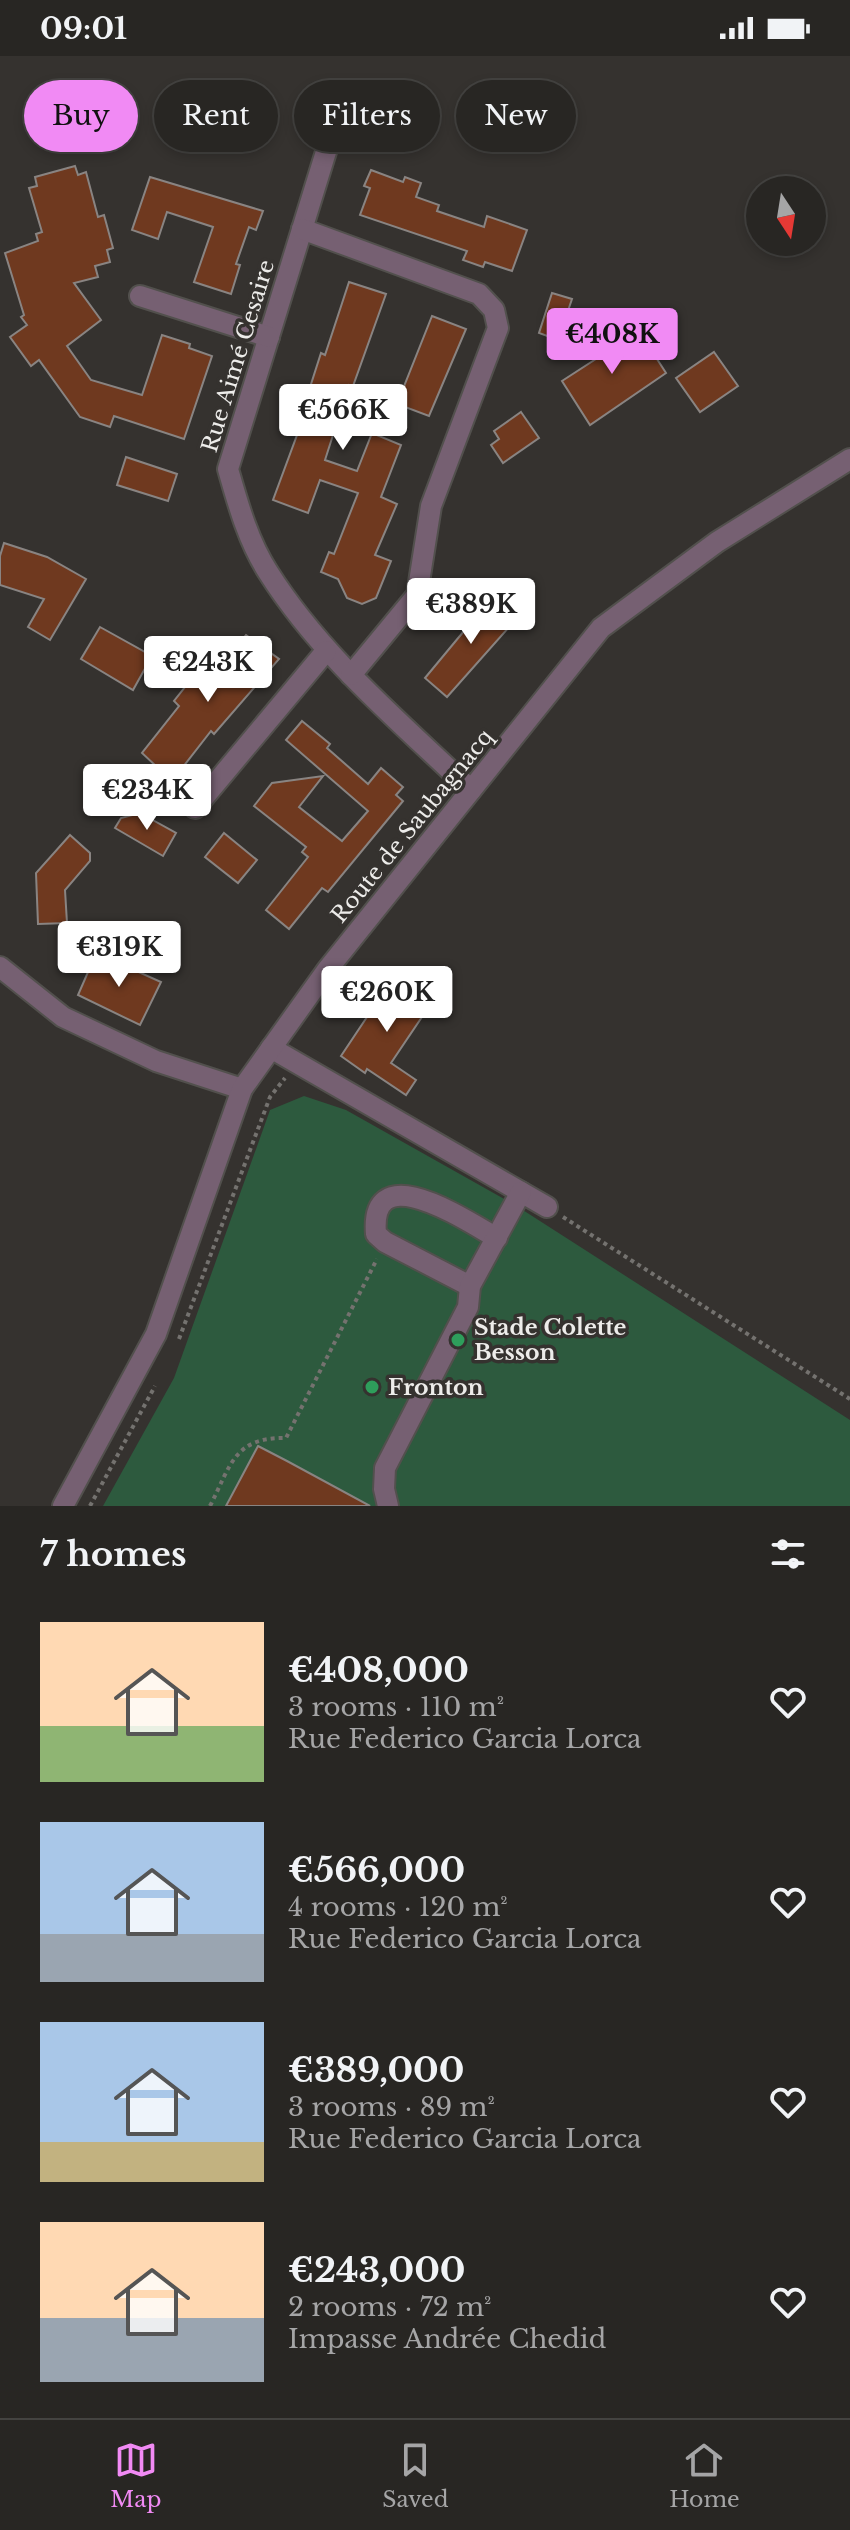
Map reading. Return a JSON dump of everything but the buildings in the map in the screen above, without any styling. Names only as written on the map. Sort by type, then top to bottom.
[{"type":"street","name":"Rue Aimé Cesaire","points":[[326,152],[228,469],[243,517],[267,570],[326,651],[471,790]]},
{"type":"street","points":[[302,229],[479,294],[494,310],[498,328],[431,506],[417,595],[351,675]]},
{"type":"street","points":[[140,296],[269,337]]},
{"type":"street","name":"Route de Saubagnacq","points":[[63,1506],[156,1334],[242,1089],[327,970],[601,628],[717,542],[850,459]]},
{"type":"street","points":[[195,808],[326,651]]},
{"type":"street","points":[[0,967],[63,1017],[156,1061],[242,1089]]},
{"type":"street","points":[[271,1048],[547,1207]]},
{"type":"street","points":[[388,1506],[384,1489],[385,1468],[468,1307],[470,1286],[521,1192]]},
{"type":"street","points":[[470,1286],[385,1242],[376,1234],[375,1221],[381,1208],[392,1197],[404,1194],[420,1196],[497,1238]]},
{"type":"path","points":[[547,1207],[850,1399]]},
{"type":"path","points":[[210,1506],[236,1454],[249,1442],[264,1437],[286,1438],[385,1242]]},
{"type":"green space","name":"Stade Colette Besson","points":[[304,1096],[346,1110],[515,1205],[850,1420],[850,1506],[103,1506],[174,1378],[270,1110]]},
{"type":"place","name":"Stade Colette Besson","points":[[458,1340]]},
{"type":"place","name":"Fronton","points":[[372,1387]]}]
